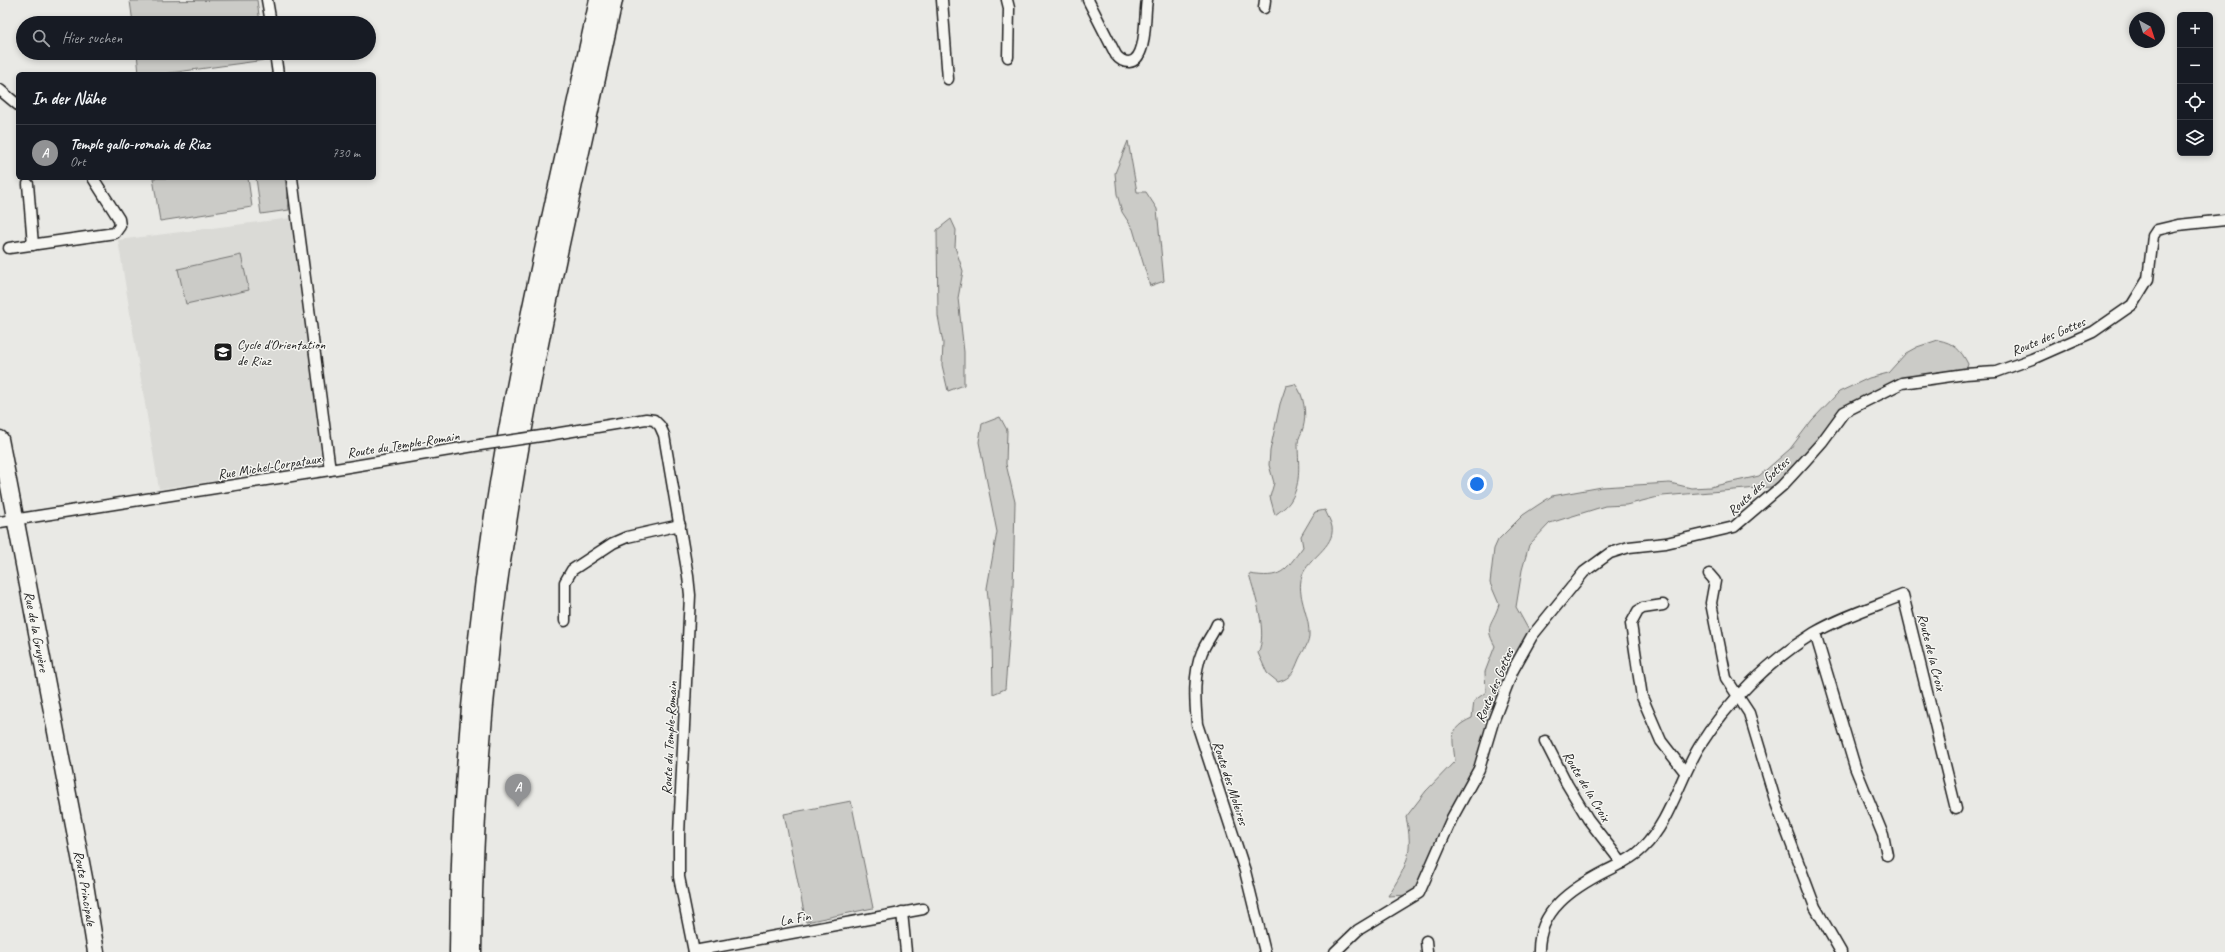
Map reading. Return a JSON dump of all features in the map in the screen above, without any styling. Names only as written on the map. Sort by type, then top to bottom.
[{"type":"highway","points":[[459,952],[463,816],[468,729],[493,520],[523,356],[599,0]]},
{"type":"highway","points":[[472,952],[476,818],[482,730],[492,633],[507,522],[536,359],[613,0]]},
{"type":"main road","name":"Rue de la Gruyère","points":[[0,439],[8,521],[74,824]]},
{"type":"main road","name":"Route Principale","points":[[74,824],[96,952]]},
{"type":"street","points":[[267,0],[270,16]]},
{"type":"street","points":[[942,0],[948,79]]},
{"type":"street","points":[[1007,0],[1009,8],[1008,57]]},
{"type":"street","points":[[1088,0],[1116,55],[1120,60],[1128,62],[1137,59],[1142,51],[1147,0]]},
{"type":"street","points":[[276,60],[278,72]]},
{"type":"street","points":[[0,90],[16,102]]},
{"type":"street","points":[[9,248],[108,236],[118,230],[120,223],[115,211],[94,180]]},
{"type":"street","name":"Rue Michel-Corpataux","points":[[8,521],[330,470],[292,180]]},
{"type":"street","points":[[28,184],[33,245]]},
{"type":"street","name":"Route des Gottes","points":[[1335,952],[1358,930],[1419,893],[1452,818],[1479,769],[1493,722],[1513,670],[1532,636],[1584,572],[1610,553],[1630,547],[1666,543],[1734,527],[1782,486],[1822,442],[1844,412],[1902,383],[1965,374],[1996,372],[2032,359],[2093,332],[2132,305],[2148,279],[2152,236],[2157,230],[2178,225],[2225,220]]},
{"type":"street","name":"Route du Temple-Romain","points":[[330,470],[646,419],[654,420],[660,426],[664,435],[680,525],[690,595],[679,835],[679,877],[694,952]]},
{"type":"street","points":[[565,621],[565,582],[572,570],[613,543],[626,537],[680,525]]},
{"type":"street","points":[[1710,574],[1716,581],[1711,603],[1726,678],[1749,713],[1776,803],[1815,907],[1841,952]]},
{"type":"street","name":"Route de la Croix","points":[[1539,952],[1545,921],[1557,904],[1589,879],[1622,863],[1641,850],[1662,824],[1685,772],[1715,724],[1738,696],[1792,649],[1815,633],[1840,620],[1903,595],[1956,809]]},
{"type":"street","points":[[1663,605],[1643,608],[1638,611],[1631,624],[1642,697],[1661,741],[1685,772]]},
{"type":"street","name":"Route des Moleires","points":[[1217,624],[1201,653],[1197,674],[1195,707],[1197,724],[1245,871],[1265,952]]},
{"type":"street","points":[[1815,633],[1855,767],[1883,835],[1887,855]]},
{"type":"street","name":"Route de la Croix","points":[[1545,741],[1567,784],[1588,819],[1622,863]]},
{"type":"street","name":"La Fin","points":[[694,952],[923,909]]},
{"type":"street","points":[[902,912],[906,952]]},
{"type":"street","points":[[1426,940],[1427,952]]},
{"type":"shaded area","points":[[257,0],[259,16],[132,16],[130,1]]},
{"type":"shaded area","points":[[138,60],[265,60],[177,72],[139,72]]},
{"type":"shaded area","points":[[1128,141],[1137,192],[1146,192],[1157,209],[1164,281],[1150,286],[1133,229],[1122,212],[1117,194],[1115,173]]},
{"type":"shaded area","points":[[153,180],[248,180],[252,207],[160,221]]},
{"type":"shaded area","points":[[256,180],[285,180],[289,210],[261,214]]},
{"type":"shaded area","name":"Cycle d'Orientation de Riaz","points":[[291,218],[324,464],[159,489],[118,240]]},
{"type":"shaded area","points":[[951,219],[956,230],[955,247],[963,271],[958,298],[964,352],[964,385],[948,391],[942,365],[943,343],[938,316],[937,230]]},
{"type":"shaded area","points":[[241,255],[249,290],[186,304],[178,269]]},
{"type":"shaded area","points":[[1938,340],[1953,345],[1960,351],[1968,364],[1965,374],[1902,383],[1844,412],[1782,486],[1662,496],[1626,505],[1605,506],[1550,523],[1529,545],[1522,570],[1516,607],[1532,636],[1480,766],[1419,892],[1410,895],[1388,896],[1400,876],[1407,858],[1409,840],[1406,817],[1426,791],[1455,761],[1453,735],[1455,730],[1464,722],[1472,718],[1474,701],[1486,692],[1485,672],[1495,646],[1491,639],[1489,629],[1499,604],[1490,583],[1494,549],[1498,540],[1523,515],[1552,496],[1602,487],[1670,483],[1691,488],[1710,487],[1759,476],[1790,449],[1812,420],[1839,392],[1869,378],[1888,373],[1906,353],[1917,347]]},
{"type":"shaded area","points":[[1295,384],[1301,393],[1305,411],[1304,423],[1298,441],[1299,465],[1297,486],[1290,502],[1275,515],[1270,497],[1274,483],[1269,465],[1270,451],[1280,404],[1286,386]]},
{"type":"shaded area","points":[[1000,417],[1007,430],[1006,464],[1015,502],[1013,589],[1005,689],[993,694],[992,639],[987,588],[997,532],[979,442],[982,424]]},
{"type":"shaded area","points":[[1325,510],[1330,520],[1332,534],[1325,547],[1305,570],[1301,583],[1309,637],[1306,647],[1292,674],[1278,682],[1267,673],[1258,653],[1262,635],[1260,614],[1249,574],[1276,574],[1286,568],[1303,547],[1301,536],[1315,512]]},
{"type":"shaded area","points":[[851,801],[873,908],[806,922],[784,814]]},
{"type":"place","name":"Cycle d'Orientation de Riaz","points":[[223,352]]},
{"type":"place","name":"Temple gallo-romain de Riaz","points":[[518,807]]}]
